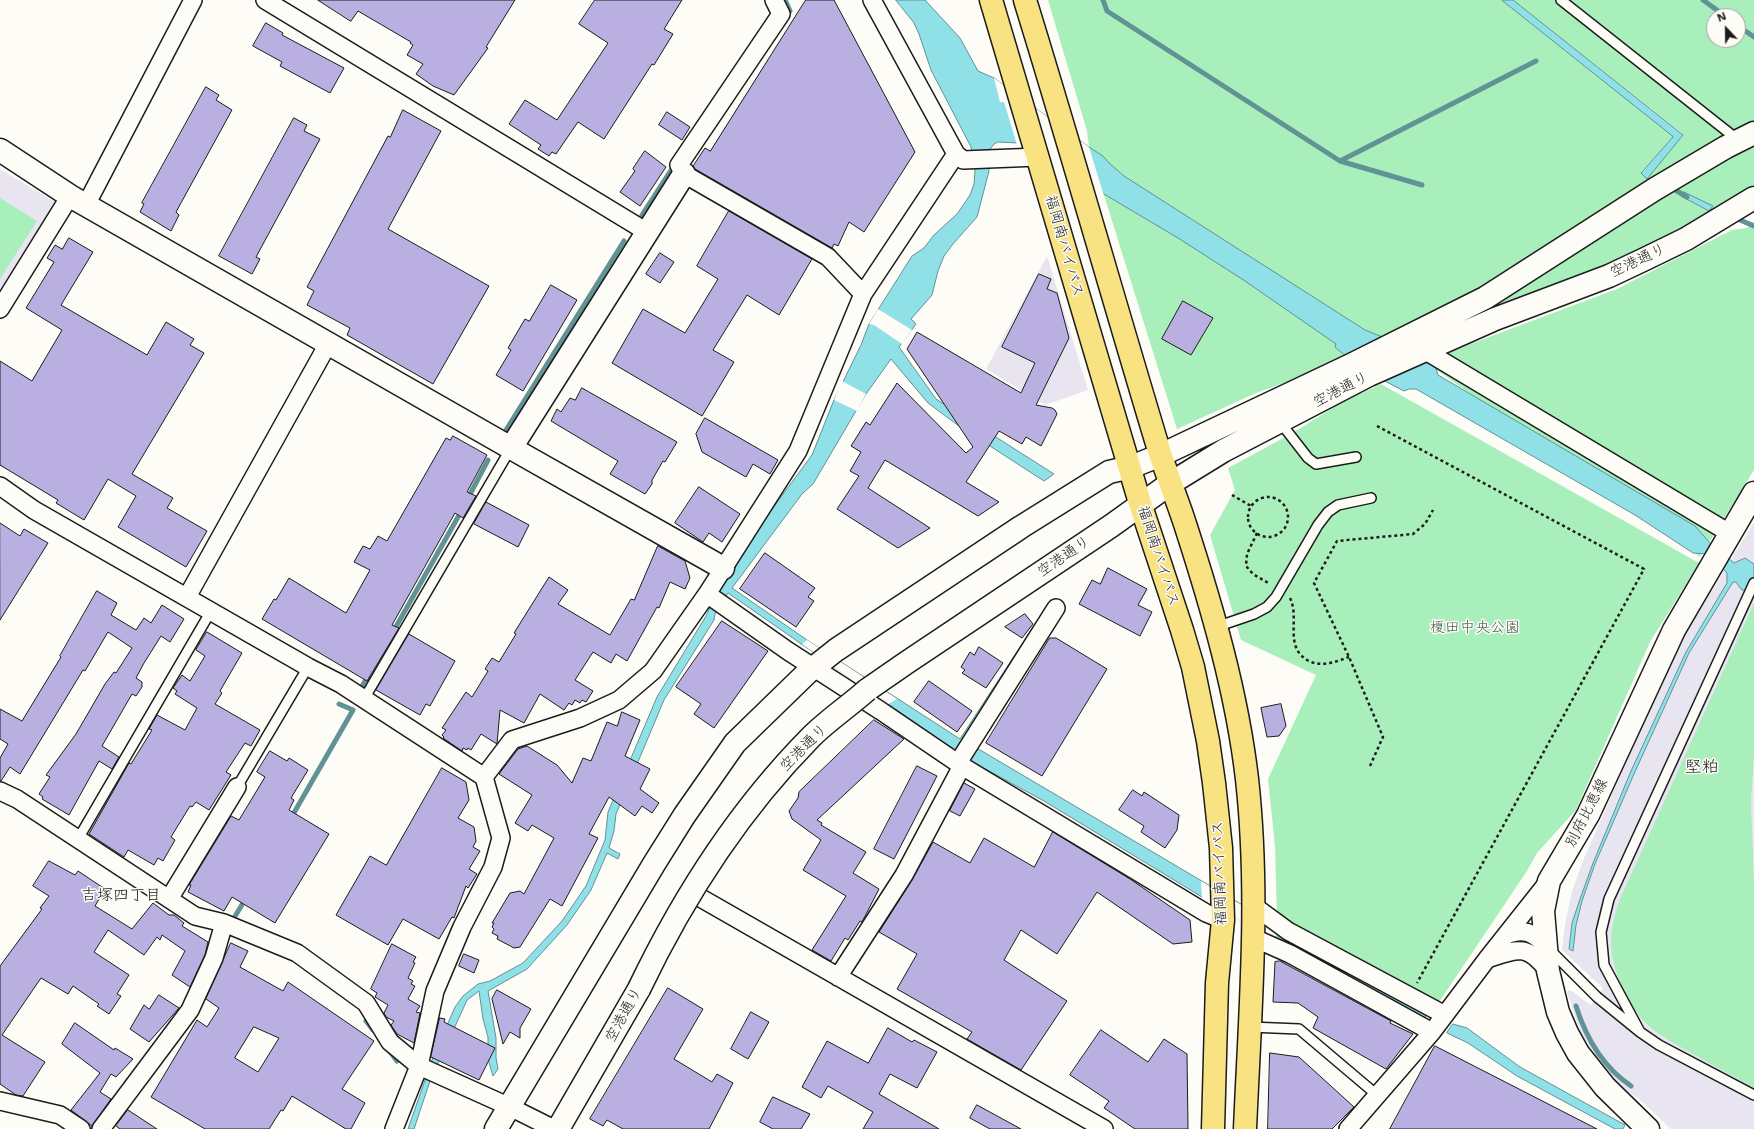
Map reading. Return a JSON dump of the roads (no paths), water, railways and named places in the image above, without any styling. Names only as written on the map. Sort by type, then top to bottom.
[{"type":"highway","name":"福岡南バイパス","points":[[991,0],[1070,268],[1131,467],[1140,503],[1182,630],[1193,667],[1200,701],[1214,783],[1221,848],[1223,920],[1217,984],[1213,1129]]},
{"type":"highway","points":[[1025,0],[1161,455],[1186,526],[1216,627],[1232,692],[1247,778],[1253,847],[1254,938],[1245,1129]]},
{"type":"street","points":[[0,309],[78,201],[193,0]]},
{"type":"street","points":[[265,0],[647,232]]},
{"type":"street","points":[[774,0],[781,14],[679,165],[684,174],[828,257],[864,294]]},
{"type":"street","points":[[872,0],[956,154],[963,160],[1038,157]]},
{"type":"street","points":[[1727,539],[1417,343],[1616,214],[1726,147],[1754,133]]},
{"type":"street","points":[[0,150],[78,201],[723,568]]},
{"type":"street","points":[[484,777],[512,740],[580,718],[619,700],[653,671],[714,599],[723,568],[798,451],[864,294],[956,154]]},
{"type":"street","points":[[510,448],[684,174]]},
{"type":"street","name":"空港通り","points":[[558,1129],[639,989],[659,947],[722,844],[746,810],[812,736],[859,697],[880,681],[1111,526],[1140,503],[1170,483],[1223,451],[1280,422],[1360,370],[1417,343],[1495,319],[1610,276],[1686,239],[1754,198]]},
{"type":"street","points":[[187,597],[328,344]]},
{"type":"street","points":[[496,1129],[684,816],[735,743],[814,668],[836,650],[1021,527],[1109,472],[1131,467],[1161,455],[1360,370]]},
{"type":"street","points":[[0,486],[34,510],[308,667],[341,684],[484,777],[501,838],[493,867],[462,927],[435,991],[427,1069],[394,1129]]},
{"type":"street","name":"別府比恵線","points":[[1648,1129],[1605,1087],[1578,1053],[1567,1033],[1558,1012],[1548,971],[1543,911],[1549,881],[1588,815],[1674,630],[1754,493]]},
{"type":"street","points":[[714,599],[814,668],[962,762],[1206,913],[1223,920]]},
{"type":"street","points":[[838,977],[904,875],[972,742],[1056,608]]},
{"type":"street","points":[[169,899],[237,786]]},
{"type":"street","points":[[0,791],[17,799],[195,916],[224,923],[297,953],[366,1003],[390,1042],[427,1069],[510,1106],[553,1129]]},
{"type":"street","points":[[1348,1129],[1432,1032],[1487,959],[1549,881]]},
{"type":"street","points":[[692,893],[1104,1129]]},
{"type":"street","points":[[1254,906],[1288,931],[1445,1014]]},
{"type":"street","points":[[101,1129],[190,1010],[214,958],[224,923]]},
{"type":"street","points":[[1506,935],[1514,932],[1527,932],[1535,935],[1546,945]]},
{"type":"street","points":[[1254,938],[1290,954],[1432,1032]]},
{"type":"street","points":[[1487,959],[1524,950],[1540,960],[1548,971]]},
{"type":"street","points":[[0,1101],[60,1115],[81,1129]]},
{"type":"street","points":[[540,1129],[542,1126],[553,1129]]},
{"type":"lane","points":[[1561,0],[1734,136],[1726,147]]},
{"type":"lane","points":[[1280,422],[1308,458],[1316,464],[1356,457]]},
{"type":"lane","points":[[364,699],[510,448]]},
{"type":"lane","points":[[1216,627],[1254,614],[1268,607],[1280,590],[1318,525],[1328,512],[1338,504],[1371,498]]},
{"type":"lane","points":[[1640,1032],[1604,965],[1601,932],[1609,899],[1748,593],[1754,583]]},
{"type":"lane","points":[[78,839],[212,611]]},
{"type":"lane","points":[[237,786],[308,667]]},
{"type":"lane","points":[[1546,945],[1597,997],[1640,1032],[1659,1045],[1754,1095]]},
{"type":"lane","points":[[1250,1027],[1299,1029],[1377,1096]]},
{"type":"water","points":[[896,0],[925,0],[960,38],[978,71],[994,78],[1103,156],[1124,176],[1365,330],[1385,338],[1436,368],[1438,375],[1695,526],[1710,543],[1734,563],[1745,558],[1754,564],[1754,596],[1741,589],[1736,582],[1733,582],[1689,653],[1595,864],[1582,901],[1576,925],[1573,951],[1569,949],[1572,923],[1580,899],[1593,863],[1631,771],[1686,652],[1727,583],[1727,573],[1708,554],[1693,553],[1635,515],[1416,389],[1404,391],[1386,382],[1351,360],[1335,347],[1336,344],[1245,281],[1178,238],[1018,143],[998,142],[994,144],[988,152],[989,171],[977,217],[944,256],[938,271],[932,295],[911,319],[916,324],[899,347],[936,399],[1054,474],[1044,481],[959,426],[928,403],[891,359],[866,394],[813,484],[802,494],[732,588],[807,640],[960,739],[1050,601],[1055,603],[975,747],[1427,1014],[1423,1020],[1276,942],[1044,801],[967,759],[728,593],[715,614],[714,620],[664,700],[616,814],[614,831],[609,848],[620,854],[618,859],[607,853],[591,890],[567,925],[527,969],[488,991],[496,1038],[496,1058],[498,1069],[493,1076],[488,1059],[488,1037],[483,1019],[479,991],[467,1000],[430,1081],[414,1129],[408,1129],[432,1060],[455,1007],[463,996],[478,984],[490,981],[523,963],[562,921],[586,886],[605,840],[608,812],[657,697],[706,616],[727,570],[812,455],[834,400],[861,345],[869,324],[912,256],[924,248],[934,235],[957,214],[970,195],[974,184],[975,171],[971,147],[931,70],[914,23]]},
{"type":"water","points":[[1502,0],[1513,0],[1683,135],[1647,179],[1641,173],[1673,137]]},
{"type":"water","points":[[1684,192],[1713,206],[1709,211],[1681,196]]},
{"type":"water","points":[[1453,1024],[1467,1028],[1520,1067],[1625,1125],[1623,1129],[1615,1129],[1517,1076],[1468,1043],[1447,1033]]},
{"type":"waterway","points":[[785,0],[790,11]]},
{"type":"waterway","points":[[1103,0],[1107,11],[1340,161],[1536,61]]},
{"type":"waterway","points":[[1703,0],[1714,8]]},
{"type":"waterway","points":[[1746,32],[1754,37]]},
{"type":"waterway","points":[[1340,161],[1422,185]]},
{"type":"waterway","points":[[642,215],[675,164]]},
{"type":"waterway","points":[[1670,187],[1687,197]]},
{"type":"waterway","points":[[1733,217],[1754,226]]},
{"type":"waterway","points":[[506,430],[624,241]]},
{"type":"waterway","points":[[468,498],[488,460]]},
{"type":"waterway","points":[[393,632],[462,510]]},
{"type":"waterway","points":[[361,688],[368,676]]},
{"type":"waterway","points":[[291,818],[353,710],[339,704]]},
{"type":"waterway","points":[[234,918],[246,898]]},
{"type":"waterway","points":[[1576,1006],[1590,1040],[1597,1051],[1612,1070],[1631,1086]]},
{"type":"waterway","points":[[366,1021],[373,1030]]},
{"type":"waterway","points":[[389,1050],[397,1061]]},
{"type":"district","name":"堅粕","points":[[1702,768]]},
{"type":"district","name":"吉塚四丁目","points":[[121,896]]},
{"type":"park label","name":"榎田中央公園","points":[[1475,628]]}]
